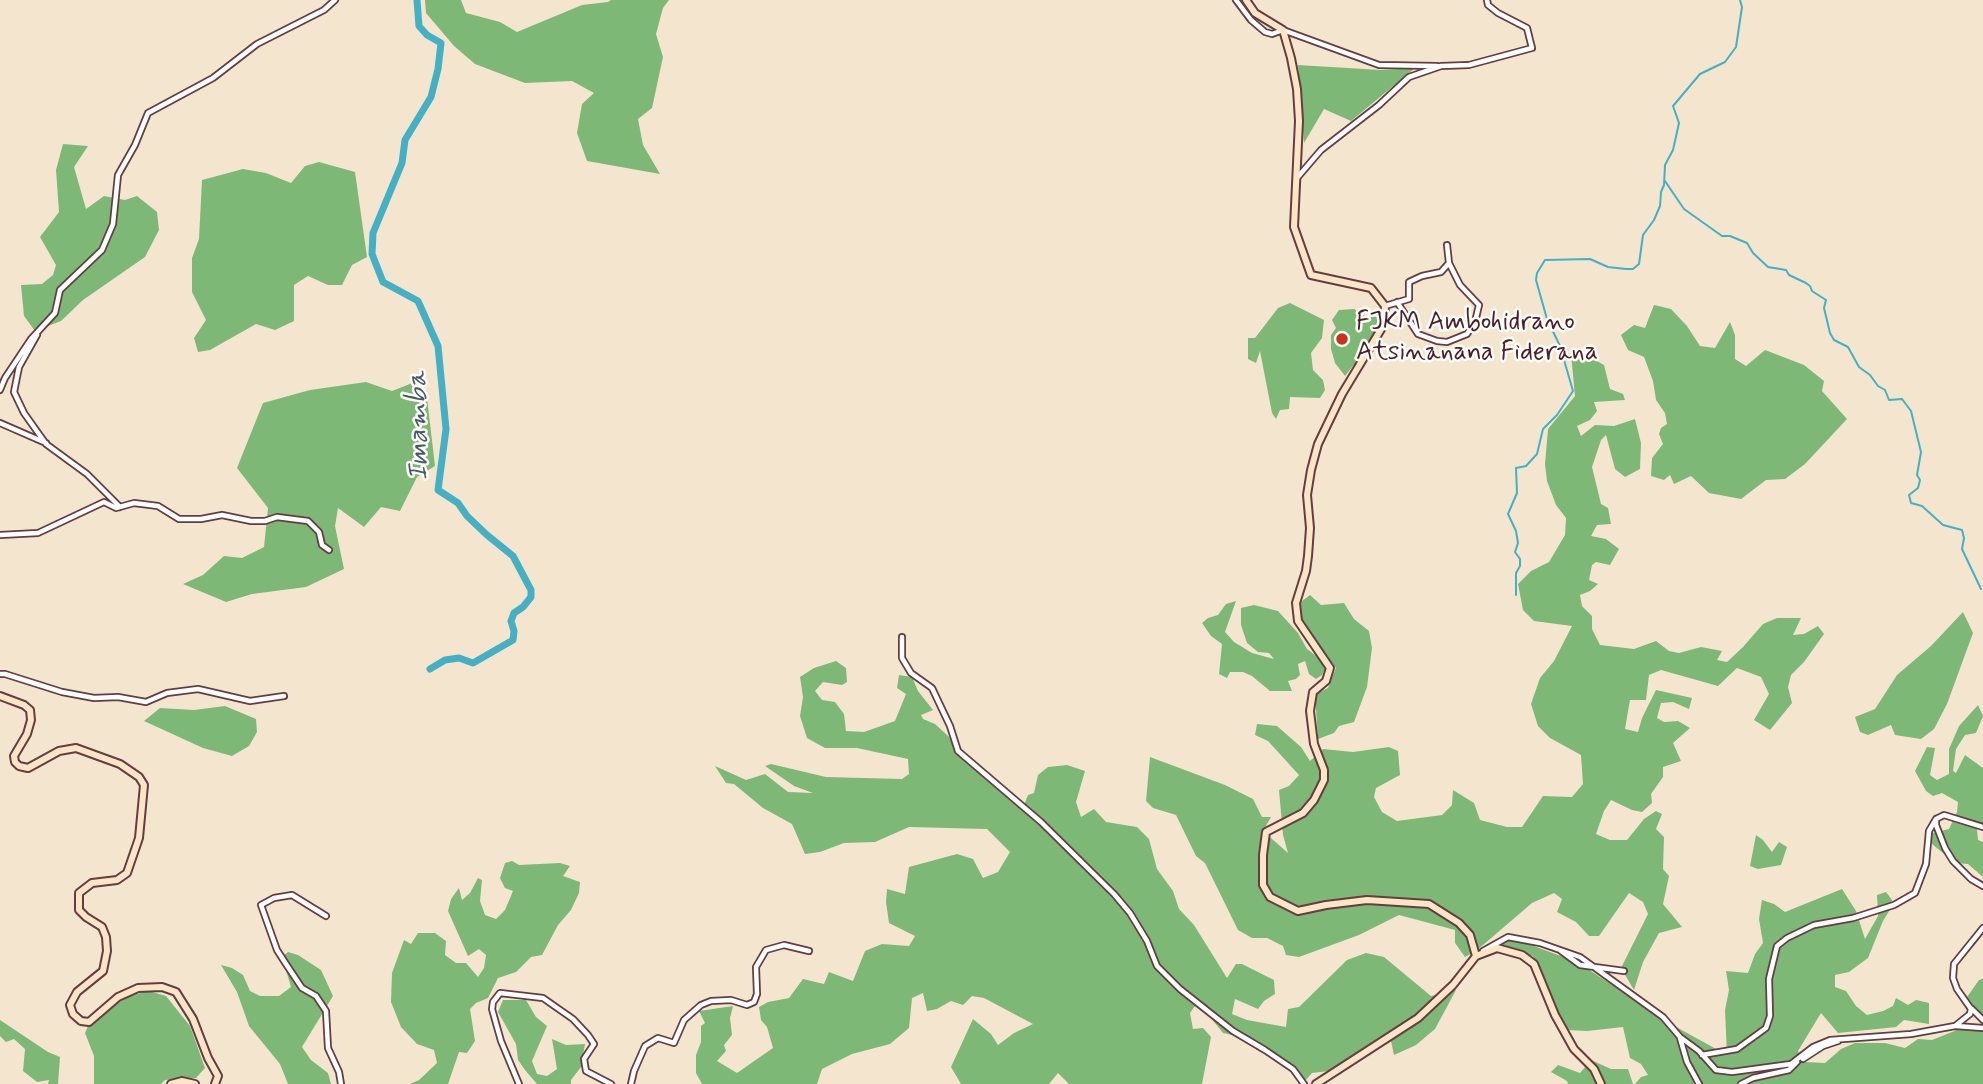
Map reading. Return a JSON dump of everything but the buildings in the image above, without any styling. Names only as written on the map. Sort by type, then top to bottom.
[{"type":"street","points":[[0,390],[5,378],[55,313],[60,290],[102,250],[113,224],[118,174],[131,154],[148,113],[213,78],[257,44],[324,10],[335,0]]},
{"type":"street","points":[[1236,0],[1265,33],[1272,34],[1283,30]]},
{"type":"street","points":[[1247,0],[1255,13],[1283,30],[1379,65],[1441,66],[1469,65],[1532,48],[1527,28],[1498,13],[1488,5],[1487,0]]},
{"type":"street","points":[[1283,30],[1297,89],[1299,121],[1294,227],[1311,275],[1371,288],[1385,306],[1383,326],[1342,394],[1318,444],[1311,470],[1307,495],[1310,528],[1308,556],[1296,603],[1298,621],[1330,667],[1326,681],[1313,692],[1310,711],[1314,744],[1324,770],[1324,780],[1303,814],[1266,832],[1263,885],[1270,897],[1298,911],[1367,900],[1429,904],[1459,923],[1470,935],[1476,956]]},
{"type":"street","points":[[1296,178],[1321,150],[1379,105],[1409,76],[1441,66]]},
{"type":"street","points":[[1397,302],[1418,334],[1447,342],[1467,334],[1475,323],[1479,305],[1460,285],[1448,263],[1447,245]]},
{"type":"street","points":[[1385,306],[1409,299],[1409,282],[1441,272],[1448,263]]},
{"type":"street","points":[[39,331],[19,367],[14,391],[24,413],[46,444]]},
{"type":"street","points":[[0,423],[46,444],[87,474],[120,507]]},
{"type":"street","points":[[0,535],[38,533],[104,502],[116,508],[134,503],[158,506],[179,519],[222,515],[251,521],[265,521],[277,517],[308,521],[319,532],[322,545],[329,550]]},
{"type":"street","points":[[902,637],[902,658],[911,673],[932,688],[950,726],[958,751],[1041,822],[1114,894],[1130,913],[1147,941],[1157,966],[1180,989],[1233,1031],[1293,1069],[1304,1084]]},
{"type":"street","points":[[0,674],[93,698],[118,696],[146,702],[167,693],[198,689],[250,701],[268,696],[284,696]]},
{"type":"street","points":[[0,696],[30,710],[31,720],[27,734],[14,756],[19,766],[29,768],[52,753],[65,748],[76,748],[120,764],[139,776],[144,785],[139,838],[127,873],[117,880],[92,883],[79,892],[79,910],[102,927],[107,951],[103,971],[76,992],[70,1005],[73,1014],[81,1021],[89,1022],[118,997],[138,988],[162,987],[176,992],[192,1019],[218,1076],[215,1084]]},
{"type":"street","points":[[1701,1055],[1734,1051],[1763,1032],[1770,1016],[1769,979],[1777,946],[1814,925],[1853,918],[1894,905],[1915,893],[1926,864],[1929,831],[1936,818],[1944,815],[1983,827]]},
{"type":"street","points":[[1936,818],[1940,837],[1953,861],[1971,879],[1983,886]]},
{"type":"street","points":[[326,916],[292,895],[274,898],[261,905],[281,957],[302,988],[316,996],[326,1011],[328,1048],[339,1072],[341,1084]]},
{"type":"street","points":[[1983,928],[1954,964],[1953,978],[1971,1009],[1983,1020]]},
{"type":"street","points":[[1316,1084],[1418,1018],[1453,985],[1476,956],[1497,941],[1508,937],[1529,940],[1580,957],[1664,1017],[1680,1037],[1721,1072],[1797,1062]]},
{"type":"street","points":[[631,1084],[645,1046],[658,1038],[674,1043],[684,1020],[701,1005],[711,1001],[731,1000],[747,1005],[754,1002],[757,993],[756,967],[766,950],[784,946],[809,951]]},
{"type":"street","points":[[1476,956],[1493,948],[1502,948],[1522,955],[1534,964],[1555,1015],[1574,1049],[1594,1069],[1601,1084]]},
{"type":"street","points":[[1594,968],[1624,971]]},
{"type":"street","points":[[519,1084],[501,1041],[492,1009],[493,1002],[500,993],[543,998],[573,1019],[594,1044],[584,1059],[586,1070],[611,1084]]},
{"type":"street","points":[[1955,1026],[1970,1014],[1971,1009]]},
{"type":"street","points":[[1741,1084],[1753,1078],[1789,1070],[1813,1046],[1830,1040],[1911,1034],[1955,1026],[1983,1027]]},
{"type":"street","points":[[1680,1037],[1687,1062],[1699,1084]]},
{"type":"street","points":[[171,1084],[182,1081],[195,1084]]},
{"type":"green space","points":[[425,0],[461,0],[466,13],[500,22],[517,32],[582,5],[611,0],[669,0],[663,8],[656,34],[663,57],[652,108],[638,119],[643,145],[660,174],[587,161],[577,133],[582,104],[594,93],[572,81],[525,83],[475,64],[454,46],[426,13]]},
{"type":"green space","points":[[1298,65],[1381,70],[1415,68],[1351,121],[1324,109],[1304,143]]},
{"type":"green space","points":[[63,144],[88,146],[74,167],[86,209],[104,196],[125,200],[137,196],[157,212],[159,230],[145,257],[83,300],[61,321],[35,331],[24,316],[21,285],[42,284],[53,275],[56,265],[40,237],[59,212],[56,170]]},
{"type":"green space","points":[[319,162],[355,172],[367,257],[352,265],[342,285],[328,285],[308,276],[294,285],[294,321],[275,330],[256,324],[210,350],[198,352],[194,338],[206,320],[192,292],[192,258],[199,239],[202,180],[243,169],[266,173],[291,183],[305,166]]},
{"type":"green space","points":[[1290,303],[1324,320],[1322,338],[1311,353],[1313,370],[1323,380],[1325,390],[1320,398],[1290,397],[1289,409],[1280,410],[1276,419],[1272,413],[1260,351],[1256,363],[1248,359],[1248,338],[1255,338],[1278,308]]},
{"type":"green space","points":[[1654,305],[1671,309],[1687,326],[1700,346],[1715,348],[1730,322],[1735,335],[1735,359],[1746,366],[1765,350],[1804,365],[1824,381],[1822,391],[1847,419],[1805,464],[1785,479],[1766,480],[1741,499],[1709,493],[1691,476],[1674,484],[1670,475],[1664,480],[1651,476],[1652,458],[1663,444],[1659,434],[1661,428],[1667,424],[1665,413],[1656,400],[1653,381],[1644,357],[1628,350],[1621,335],[1634,325],[1645,328]]},
{"type":"green space","points":[[1354,309],[1365,316],[1379,317],[1363,353],[1345,376],[1335,363],[1331,349],[1331,335],[1336,328],[1332,320],[1339,310]]},
{"type":"green space","points":[[1571,354],[1586,355],[1604,365],[1610,389],[1623,394],[1625,400],[1594,402],[1597,411],[1590,420],[1577,426],[1581,436],[1595,425],[1614,426],[1635,419],[1641,443],[1640,469],[1625,477],[1615,469],[1606,435],[1601,440],[1592,467],[1601,504],[1608,508],[1611,524],[1597,525],[1591,536],[1606,539],[1619,549],[1610,565],[1596,562],[1592,565],[1589,580],[1598,584],[1580,595],[1582,606],[1592,616],[1592,629],[1600,645],[1634,649],[1656,641],[1669,651],[1679,653],[1701,647],[1722,651],[1717,660],[1727,662],[1763,624],[1777,618],[1801,618],[1793,635],[1804,634],[1818,626],[1824,634],[1791,675],[1788,687],[1792,703],[1770,730],[1754,720],[1769,694],[1761,677],[1737,668],[1718,686],[1661,670],[1649,675],[1646,700],[1630,700],[1625,729],[1638,732],[1656,690],[1692,698],[1689,709],[1673,702],[1661,703],[1657,718],[1664,722],[1678,721],[1690,728],[1673,743],[1681,761],[1663,767],[1663,777],[1651,794],[1652,803],[1642,812],[1611,800],[1596,834],[1610,840],[1627,840],[1644,819],[1656,811],[1662,814],[1656,829],[1664,837],[1663,869],[1669,876],[1663,904],[1682,927],[1659,933],[1643,962],[1634,990],[1621,968],[1648,914],[1643,902],[1629,893],[1599,936],[1589,936],[1576,922],[1557,912],[1562,899],[1554,893],[1532,903],[1476,951],[1465,957],[1455,943],[1455,930],[1399,915],[1359,935],[1299,957],[1286,955],[1283,946],[1267,938],[1252,938],[1238,930],[1205,863],[1196,856],[1176,815],[1153,808],[1146,801],[1150,757],[1225,785],[1253,799],[1262,817],[1271,817],[1263,831],[1288,853],[1283,835],[1279,790],[1289,786],[1299,775],[1268,741],[1255,735],[1257,724],[1277,726],[1301,747],[1310,761],[1323,749],[1353,752],[1389,747],[1398,751],[1400,775],[1376,788],[1374,797],[1382,812],[1397,821],[1442,815],[1452,805],[1453,790],[1474,803],[1480,820],[1507,827],[1522,827],[1543,796],[1572,797],[1583,784],[1581,755],[1550,738],[1538,726],[1531,704],[1540,678],[1554,661],[1572,626],[1534,621],[1523,610],[1518,584],[1531,571],[1549,562],[1565,535],[1566,518],[1556,505],[1547,481],[1545,464],[1548,429],[1575,396]]},
{"type":"green space","points":[[366,382],[392,391],[415,382],[427,398],[435,466],[417,477],[400,511],[381,507],[364,527],[338,508],[335,526],[344,569],[306,587],[252,594],[226,602],[183,584],[203,575],[224,556],[242,558],[264,547],[268,508],[237,468],[263,403],[310,390]]},
{"type":"green space","points":[[1310,595],[1321,605],[1344,603],[1354,619],[1369,631],[1372,648],[1367,687],[1354,722],[1339,726],[1334,733],[1318,739],[1315,694],[1328,688],[1336,668],[1301,621],[1298,604]]},
{"type":"green space","points":[[1236,601],[1225,632],[1234,642],[1252,653],[1274,659],[1269,653],[1258,652],[1247,643],[1241,625],[1241,608],[1254,605],[1278,611],[1298,633],[1307,649],[1327,664],[1322,675],[1316,679],[1309,674],[1305,661],[1298,664],[1300,675],[1288,681],[1292,691],[1270,691],[1243,672],[1230,672],[1227,678],[1219,674],[1222,644],[1211,636],[1202,623],[1218,615],[1226,604]]},
{"type":"green space","points":[[1963,612],[1973,633],[1947,704],[1934,729],[1921,739],[1895,735],[1891,725],[1868,735],[1860,732],[1855,717],[1875,709],[1897,675],[1931,646]]},
{"type":"green space","points":[[836,661],[846,668],[847,682],[842,685],[823,682],[815,691],[822,700],[835,702],[844,714],[846,731],[864,732],[895,721],[906,694],[897,688],[899,675],[912,677],[918,691],[933,710],[921,715],[923,719],[935,724],[947,735],[1022,810],[1028,795],[1034,793],[1038,775],[1048,767],[1067,765],[1085,771],[1076,802],[1081,817],[1094,809],[1106,822],[1137,827],[1149,839],[1157,869],[1173,891],[1179,909],[1194,925],[1227,978],[1236,964],[1242,964],[1274,980],[1275,994],[1258,1009],[1235,999],[1232,1014],[1247,1020],[1286,1027],[1288,1009],[1299,1007],[1347,960],[1366,953],[1384,957],[1431,996],[1456,990],[1435,1029],[1416,1045],[1394,1055],[1391,1041],[1369,1048],[1329,1071],[1312,1073],[1305,1081],[1256,1040],[1223,1033],[1210,1017],[1195,1006],[1190,1013],[1193,1029],[1203,1028],[1211,1037],[1202,1084],[1069,1084],[1058,1073],[1049,1084],[961,1084],[951,1067],[973,1019],[991,1034],[998,1045],[1033,1024],[984,998],[972,996],[963,1005],[951,1001],[927,1011],[923,993],[912,998],[909,1028],[890,1044],[852,1054],[822,1069],[817,1084],[702,1084],[696,1073],[701,1026],[705,1023],[699,1011],[733,1006],[730,1018],[732,1035],[724,1045],[726,1051],[717,1061],[737,1073],[773,1048],[767,1027],[761,1020],[759,1007],[768,1002],[789,998],[803,979],[824,984],[829,972],[853,981],[865,951],[882,944],[909,946],[915,936],[889,923],[886,902],[887,889],[905,894],[909,867],[957,854],[973,859],[983,878],[998,872],[1010,852],[987,829],[909,827],[875,842],[844,843],[820,852],[805,854],[792,824],[763,808],[734,784],[726,783],[715,766],[746,780],[765,774],[788,792],[813,793],[794,786],[765,766],[771,764],[826,777],[902,779],[909,774],[908,759],[857,748],[825,748],[807,738],[800,716],[803,697],[800,677],[814,668]]},
{"type":"green space","points":[[1978,705],[1983,716],[1976,733],[1965,735],[1956,749],[1953,771],[1956,773],[1965,755],[1983,768],[1983,825],[1977,829],[1978,840],[1983,842],[1983,877],[1968,864],[1955,863],[1932,844],[1932,833],[1949,829],[1957,812],[1958,802],[1942,793],[1933,796],[1926,791],[1915,771],[1927,747],[1935,748],[1930,775],[1937,780],[1949,774],[1949,749],[1959,726]]},
{"type":"green space","points":[[225,706],[256,719],[257,732],[249,746],[232,756],[203,748],[144,721],[160,708],[194,710]]},
{"type":"green space","points":[[1756,835],[1772,852],[1779,842],[1787,847],[1781,865],[1758,869],[1750,866]]},
{"type":"green space","points":[[512,861],[519,865],[560,863],[570,866],[563,876],[580,882],[579,893],[542,955],[531,957],[516,972],[498,978],[488,998],[470,1009],[475,1041],[467,1053],[459,1052],[448,1084],[410,1084],[419,1080],[437,1063],[434,1050],[417,1044],[401,1027],[391,1002],[392,973],[404,940],[411,944],[418,933],[435,933],[446,941],[445,955],[456,963],[466,963],[478,977],[484,968],[486,955],[479,949],[468,956],[448,911],[451,899],[459,888],[462,900],[470,893],[478,878],[482,880],[480,901],[485,915],[496,919],[505,910],[513,891],[505,888],[500,878],[505,863]]},
{"type":"green space","points":[[1842,889],[1856,911],[1865,939],[1878,916],[1877,895],[1886,892],[1892,900],[1891,908],[1868,958],[1849,972],[1835,975],[1835,987],[1846,991],[1856,1006],[1867,1015],[1893,1006],[1896,998],[1908,1005],[1916,1000],[1929,1003],[1929,1024],[1904,1020],[1896,1027],[1838,1033],[1821,1013],[1798,1051],[1804,1062],[1825,1063],[1841,1049],[1855,1043],[1885,1043],[1905,1048],[1918,1039],[1932,1040],[1983,1023],[1983,1084],[1635,1084],[1641,1077],[1648,1075],[1641,1064],[1630,1058],[1623,1027],[1587,1031],[1566,1030],[1547,997],[1533,956],[1509,951],[1499,943],[1515,939],[1577,962],[1678,1028],[1727,1055],[1725,1010],[1729,990],[1726,971],[1748,973],[1755,954],[1763,943],[1759,919],[1762,900],[1785,912]]},
{"type":"green space","points":[[288,952],[298,955],[321,970],[333,996],[302,1047],[311,1060],[328,1073],[331,1084],[288,1084],[280,1064],[249,1026],[237,992],[221,965],[243,975],[250,991],[260,996],[279,996],[291,987],[282,957]]},
{"type":"green space","points":[[1983,979],[1983,1019],[1967,997],[1979,980]]},
{"type":"green space","points":[[149,991],[166,996],[190,1026],[205,1068],[196,1078],[165,1080],[161,1084],[94,1084],[94,1056],[85,1033],[89,1024],[128,996]]},
{"type":"green space","points":[[503,1000],[526,1000],[536,1017],[547,1026],[532,1061],[537,1074],[547,1076],[557,1069],[552,1039],[566,1045],[585,1044],[581,1067],[571,1084],[537,1084],[525,1070],[518,1060],[516,1044],[498,1012]]},
{"type":"green space","points":[[0,1020],[60,1057],[58,1084],[48,1084],[49,1080],[37,1082],[23,1071],[25,1049],[14,1039],[6,1042],[0,1036]]},
{"type":"green space","points":[[1591,1060],[1611,1069],[1628,1069],[1633,1084],[1568,1084],[1551,1072],[1558,1065],[1580,1073]]},
{"type":"waterway","name":"Imamba","points":[[417,0],[419,26],[427,35],[441,43],[438,69],[431,97],[405,140],[402,163],[373,233],[372,254],[383,282],[418,301],[438,346],[446,429],[438,490],[458,503],[467,516],[513,556],[531,590],[531,597],[514,613],[511,621],[513,640],[473,663],[459,658],[445,660],[430,669]]},
{"type":"waterway","points":[[1516,595],[1516,573],[1520,559],[1515,552],[1518,543],[1516,531],[1508,514],[1517,493],[1516,468],[1526,466],[1537,454],[1543,429],[1557,415],[1573,391],[1560,346],[1547,319],[1536,280],[1537,273],[1545,260],[1590,259],[1608,267],[1626,269],[1633,269],[1639,264],[1643,235],[1660,206],[1665,165],[1673,150],[1679,123],[1673,106],[1700,74],[1725,62],[1736,47],[1742,7],[1740,0]]},
{"type":"waterway","points":[[1665,181],[1684,209],[1722,236],[1730,236],[1747,243],[1768,267],[1786,270],[1789,275],[1806,283],[1812,291],[1826,300],[1824,308],[1834,340],[1848,347],[1859,367],[1885,390],[1889,400],[1902,399],[1911,411],[1921,452],[1917,475],[1920,480],[1918,488],[1909,495],[1911,503],[1922,506],[1943,525],[1962,530],[1962,549],[1981,589]]},
{"type":"place","name":"FJKM Ambohidrano Atsinanana Fiderana","points":[[1342,339]]}]
